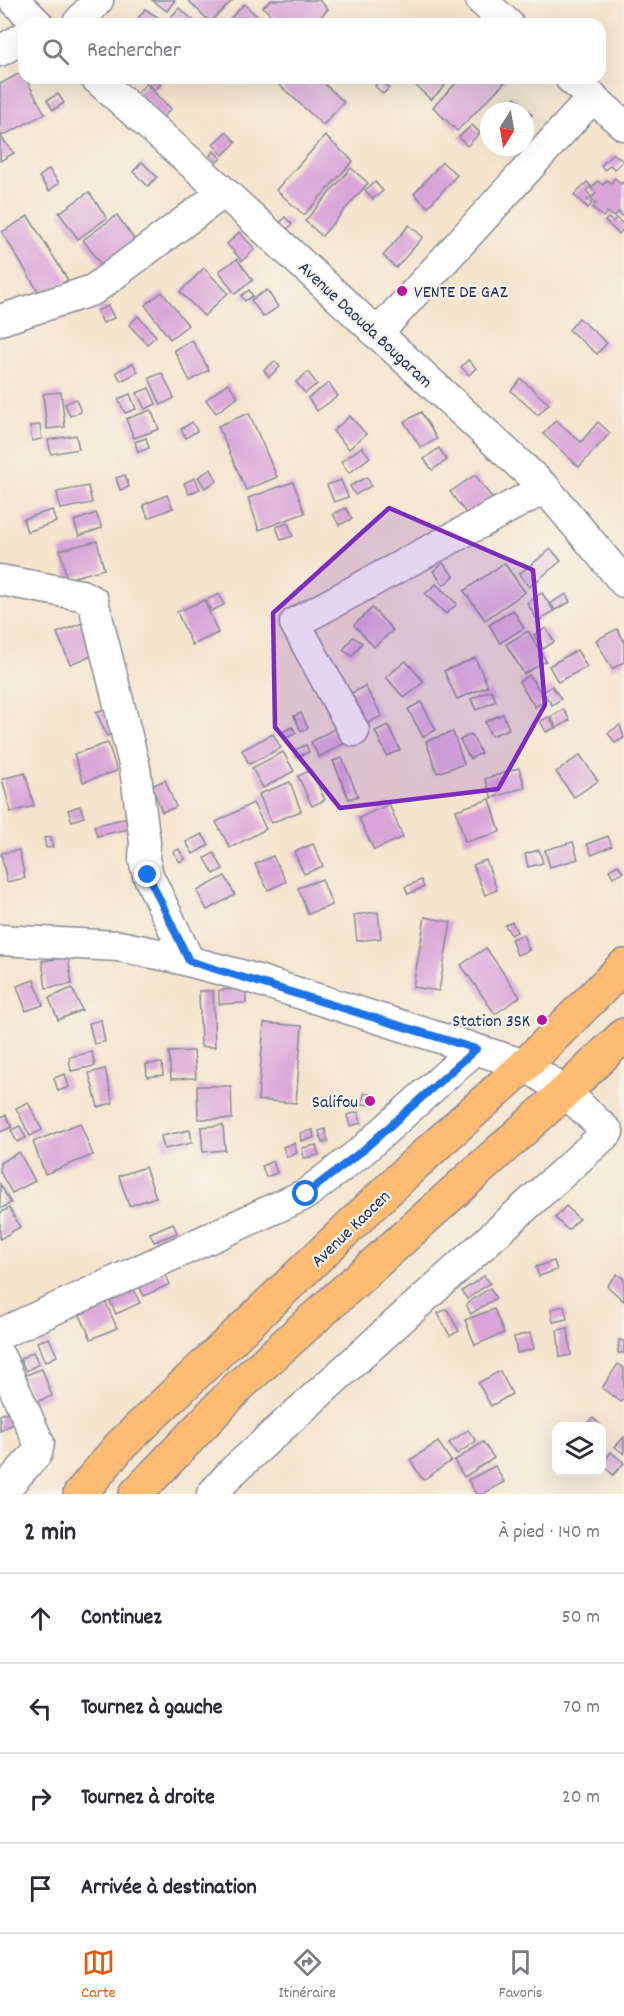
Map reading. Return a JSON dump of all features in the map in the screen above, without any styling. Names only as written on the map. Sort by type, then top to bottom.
[{"type":"highway","name":"Avenue Kaocen","points":[[80,1494],[120,1447],[415,1164],[525,1065],[624,966]]},
{"type":"highway","points":[[136,1494],[239,1386],[566,1092],[624,1035]]},
{"type":"street","points":[[14,0],[32,18]]},
{"type":"street","points":[[82,18],[98,0]]},
{"type":"street","points":[[481,0],[501,18]]},
{"type":"street","points":[[0,51],[18,40]]},
{"type":"street","name":"Avenue Daouda Bougaram","points":[[103,84],[224,192],[545,488],[624,582]]},
{"type":"street","points":[[577,84],[624,125]]},
{"type":"street","points":[[377,334],[592,97]]},
{"type":"street","points":[[0,320],[93,290],[224,192]]},
{"type":"street","points":[[354,731],[295,623],[545,488]]},
{"type":"street","points":[[0,580],[81,595],[93,601],[135,768],[145,842],[144,859],[148,875],[189,961]]},
{"type":"street","points":[[0,940],[119,946],[189,961],[476,1049],[525,1065],[566,1092],[608,1132],[387,1329],[233,1471],[212,1494]]},
{"type":"street","points":[[0,1334],[306,1194],[362,1151],[476,1049]]},
{"type":"street","points":[[0,1357],[39,1443],[37,1453],[0,1494]]},
{"type":"highlighted area","points":[[389,508],[533,570],[545,705],[498,789],[340,808],[275,727],[273,613]]},
{"type":"building","points":[[152,0],[175,0],[167,11]]},
{"type":"building","points":[[188,0],[233,0],[214,18],[206,18]]},
{"type":"building","points":[[271,0],[319,0],[328,9],[320,18],[274,18],[263,7]]},
{"type":"building","points":[[244,4],[259,18],[231,18]]},
{"type":"building","points":[[179,8],[191,18],[170,18]]},
{"type":"building","points":[[145,9],[159,18],[138,18]]},
{"type":"building","points":[[18,74],[18,84],[29,84],[45,114],[2,136],[0,132],[0,84]]},
{"type":"building","points":[[146,84],[171,109],[161,119],[136,94]]},
{"type":"building","points":[[148,84],[161,84],[155,90]]},
{"type":"building","points":[[278,84],[324,84],[344,102],[323,125]]},
{"type":"building","points":[[385,84],[389,88],[383,94],[375,86]]},
{"type":"building","points":[[414,84],[443,84],[445,86],[431,100]]},
{"type":"building","points":[[455,84],[503,84],[485,102],[480,102],[480,108],[457,131],[433,107]]},
{"type":"building","points":[[58,94],[64,103],[53,110],[47,100]]},
{"type":"building","points":[[515,97],[520,102],[509,102]]},
{"type":"building","points":[[472,125],[480,133],[467,146],[459,137]]},
{"type":"building","points":[[226,132],[236,142],[223,155],[213,144]]},
{"type":"building","points":[[0,136],[14,153],[0,161]]},
{"type":"building","points":[[325,136],[353,161],[304,215],[276,190]]},
{"type":"building","points":[[214,151],[221,158],[217,162],[210,155]]},
{"type":"building","points":[[613,153],[623,161],[615,169],[610,165],[605,170],[601,166]]},
{"type":"building","points":[[142,162],[157,177],[148,186],[133,172]]},
{"type":"building","points":[[442,162],[457,175],[428,207],[414,194]]},
{"type":"building","points":[[351,168],[368,183],[322,236],[305,221]]},
{"type":"building","points":[[49,169],[59,183],[49,191],[39,177]]},
{"type":"building","points":[[615,178],[621,184],[624,181],[624,217],[618,212],[614,217],[607,212],[603,217],[593,208],[596,203],[591,199],[596,193],[591,189],[598,181],[603,185],[607,180],[611,183]]},
{"type":"building","points":[[375,182],[383,191],[373,199],[365,190]]},
{"type":"building","points":[[587,182],[591,186],[586,191],[591,196],[587,200],[592,204],[588,208],[574,195]]},
{"type":"building","points":[[89,192],[107,218],[78,239],[59,213]]},
{"type":"building","points":[[117,215],[141,249],[107,273],[83,240]]},
{"type":"building","points":[[28,216],[68,280],[41,296],[2,232]]},
{"type":"building","points":[[285,217],[292,224],[286,231],[279,224]]},
{"type":"building","points":[[608,218],[613,222],[616,218],[622,223],[624,221],[624,228],[619,234],[605,221]]},
{"type":"building","points":[[409,225],[423,237],[396,268],[383,256]]},
{"type":"building","points":[[239,232],[255,249],[242,261],[227,244]]},
{"type":"building","points":[[237,259],[253,280],[235,294],[219,271]]},
{"type":"building","points":[[204,268],[228,293],[204,316],[180,292]]},
{"type":"building","points":[[249,290],[253,296],[245,301],[241,296]]},
{"type":"building","points":[[267,290],[278,307],[263,317],[251,300]]},
{"type":"building","points":[[162,292],[188,325],[170,339],[145,305]]},
{"type":"building","points":[[108,306],[114,318],[103,323],[97,311]]},
{"type":"building","points":[[138,316],[156,336],[147,344],[129,325]]},
{"type":"building","points":[[579,318],[607,343],[597,354],[569,330]]},
{"type":"building","points":[[192,340],[209,370],[190,381],[174,350]]},
{"type":"building","points":[[468,360],[476,368],[469,375],[461,367]]},
{"type":"building","points":[[275,361],[280,367],[269,377],[264,370]]},
{"type":"building","points":[[133,363],[138,372],[121,381],[116,372]]},
{"type":"building","points":[[308,372],[317,384],[305,393],[296,382]]},
{"type":"building","points":[[162,373],[174,398],[161,405],[149,378]]},
{"type":"building","points":[[521,379],[549,404],[538,415],[511,391]]},
{"type":"building","points":[[228,383],[238,397],[216,413],[206,400]]},
{"type":"building","points":[[329,383],[338,396],[317,411],[308,398]]},
{"type":"building","points":[[149,388],[156,404],[145,409],[137,393]]},
{"type":"building","points":[[61,392],[65,427],[47,429],[43,394]]},
{"type":"building","points":[[130,394],[136,409],[125,413],[118,399]]},
{"type":"building","points":[[76,399],[81,412],[70,416],[65,404]]},
{"type":"building","points":[[151,410],[159,429],[134,438],[126,419]]},
{"type":"building","points":[[421,412],[437,439],[421,448],[404,422]]},
{"type":"building","points":[[249,413],[277,477],[246,490],[218,426]]},
{"type":"building","points":[[350,416],[366,434],[349,449],[333,431]]},
{"type":"building","points":[[556,420],[581,442],[598,422],[610,433],[579,467],[543,434]]},
{"type":"building","points":[[192,422],[197,431],[186,438],[181,429]]},
{"type":"building","points":[[40,425],[42,439],[32,441],[30,426]]},
{"type":"building","points":[[76,435],[79,449],[51,454],[48,440]]},
{"type":"building","points":[[146,438],[149,448],[138,452],[135,442]]},
{"type":"building","points":[[362,447],[370,457],[349,473],[341,462]]},
{"type":"building","points":[[439,448],[447,460],[432,470],[424,459]]},
{"type":"building","points":[[211,469],[217,481],[205,488],[198,477]]},
{"type":"building","points":[[125,475],[129,487],[120,490],[116,478]]},
{"type":"building","points":[[475,475],[496,503],[471,520],[450,492]]},
{"type":"building","points":[[367,477],[371,486],[355,495],[350,486]]},
{"type":"building","points":[[195,478],[200,489],[189,494],[184,483]]},
{"type":"building","points":[[341,480],[348,497],[334,502],[327,485]]},
{"type":"building","points":[[293,482],[305,513],[259,530],[248,498]]},
{"type":"building","points":[[88,486],[92,503],[60,509],[57,492]]},
{"type":"building","points":[[167,495],[173,508],[148,518],[143,505]]},
{"type":"building","points":[[346,508],[352,519],[339,525],[333,514]]},
{"type":"building","points":[[52,510],[56,522],[27,532],[23,519]]},
{"type":"building","points":[[96,513],[102,528],[79,536],[74,521]]},
{"type":"building","points":[[288,523],[293,536],[281,540],[276,527]]},
{"type":"building","points":[[97,541],[104,569],[67,579],[60,550]]},
{"type":"building","points":[[551,549],[561,561],[529,587],[519,574]]},
{"type":"building","points":[[443,563],[454,576],[444,585],[433,571]]},
{"type":"building","points":[[504,563],[525,592],[485,620],[464,591]]},
{"type":"building","points":[[436,584],[457,604],[446,614],[425,594]]},
{"type":"building","points":[[542,593],[554,611],[538,621],[527,603]]},
{"type":"building","points":[[219,594],[224,605],[211,611],[206,600]]},
{"type":"building","points":[[566,594],[570,602],[555,610],[551,603]]},
{"type":"building","points":[[204,600],[218,633],[192,645],[177,612]]},
{"type":"building","points":[[372,608],[393,630],[374,647],[354,625]]},
{"type":"building","points":[[513,610],[524,628],[500,643],[489,625]]},
{"type":"building","points":[[90,620],[102,652],[70,664],[57,633]]},
{"type":"building","points":[[546,628],[554,642],[543,649],[534,635]]},
{"type":"building","points":[[617,629],[624,641],[624,662],[612,669],[596,640]]},
{"type":"building","points":[[528,631],[546,661],[524,674],[506,644]]},
{"type":"building","points":[[353,637],[362,643],[352,656],[343,650]]},
{"type":"building","points":[[577,650],[587,667],[558,682],[549,666]]},
{"type":"building","points":[[475,658],[488,686],[457,699],[444,671]]},
{"type":"building","points":[[406,661],[424,682],[404,698],[386,677]]},
{"type":"building","points":[[529,675],[546,700],[535,707],[519,682]]},
{"type":"building","points":[[365,686],[382,716],[362,726],[346,696]]},
{"type":"building","points":[[552,686],[561,699],[552,705],[543,692]]},
{"type":"building","points":[[491,690],[496,701],[476,710],[471,699]]},
{"type":"building","points":[[421,702],[436,730],[423,737],[408,709]]},
{"type":"building","points":[[109,707],[120,731],[107,736],[96,712]]},
{"type":"building","points":[[563,709],[570,720],[557,728],[551,717]]},
{"type":"building","points":[[301,713],[308,728],[301,731],[294,716]]},
{"type":"building","points":[[503,714],[509,729],[491,736],[485,722]]},
{"type":"building","points":[[549,717],[555,728],[546,732],[540,721]]},
{"type":"building","points":[[388,725],[400,750],[387,756],[375,731]]},
{"type":"building","points":[[620,725],[624,738],[615,743],[608,733]]},
{"type":"building","points":[[292,727],[296,733],[285,739],[281,733]]},
{"type":"building","points":[[337,727],[345,743],[319,757],[311,742]]},
{"type":"building","points":[[453,732],[464,764],[437,773],[426,741]]},
{"type":"building","points":[[273,734],[281,748],[249,764],[242,750]]},
{"type":"building","points":[[471,734],[481,753],[470,759],[460,740]]},
{"type":"building","points":[[108,743],[117,771],[83,782],[74,754]]},
{"type":"building","points":[[306,745],[309,752],[297,757],[294,750]]},
{"type":"building","points":[[283,752],[294,771],[263,788],[252,768]]},
{"type":"building","points":[[580,755],[598,781],[574,797],[556,772]]},
{"type":"building","points":[[342,758],[358,796],[349,799],[333,761]]},
{"type":"building","points":[[519,768],[525,787],[492,798],[485,779]]},
{"type":"building","points":[[311,770],[325,800],[312,806],[298,776]]},
{"type":"building","points":[[25,773],[34,806],[11,812],[2,779]]},
{"type":"building","points":[[165,780],[176,807],[162,812],[152,786]]},
{"type":"building","points":[[290,782],[301,811],[271,823],[259,794]]},
{"type":"building","points":[[490,799],[500,832],[465,842],[456,810]]},
{"type":"building","points":[[253,803],[266,829],[230,848],[216,822]]},
{"type":"building","points":[[389,804],[403,837],[374,850],[359,818]]},
{"type":"building","points":[[80,806],[84,817],[72,821],[68,810]]},
{"type":"building","points":[[134,816],[137,827],[97,836],[94,826]]},
{"type":"building","points":[[202,834],[209,845],[193,854],[186,842]]},
{"type":"building","points":[[608,836],[612,846],[592,855],[587,844]]},
{"type":"building","points":[[51,837],[53,847],[46,848],[44,838]]},
{"type":"building","points":[[573,842],[578,859],[550,867],[545,850]]},
{"type":"building","points":[[313,844],[323,866],[304,874],[294,852]]},
{"type":"building","points":[[179,849],[185,859],[180,862],[173,852]]},
{"type":"building","points":[[19,850],[25,878],[7,882],[1,853]]},
{"type":"building","points":[[539,850],[543,863],[528,867],[525,854]]},
{"type":"building","points":[[214,853],[223,869],[214,874],[205,858]]},
{"type":"building","points":[[273,856],[286,882],[268,890],[255,864]]},
{"type":"building","points":[[486,860],[497,890],[485,895],[473,865]]},
{"type":"building","points":[[618,865],[623,872],[613,877],[609,870]]},
{"type":"building","points":[[225,876],[235,895],[207,910],[197,891]]},
{"type":"building","points":[[322,879],[332,905],[308,914],[298,888]]},
{"type":"building","points":[[421,880],[424,887],[408,894],[405,887]]},
{"type":"building","points":[[378,912],[381,938],[357,941],[354,915]]},
{"type":"building","points":[[425,917],[451,922],[439,991],[413,987]]},
{"type":"building","points":[[512,922],[517,932],[511,935],[505,925]]},
{"type":"building","points":[[523,935],[529,950],[517,955],[511,939]]},
{"type":"building","points":[[486,948],[520,997],[495,1014],[461,965]]},
{"type":"building","points":[[68,957],[72,984],[46,988],[42,961]]},
{"type":"building","points":[[34,980],[43,1005],[26,1011],[17,986]]},
{"type":"building","points":[[72,988],[82,1010],[58,1020],[49,998]]},
{"type":"building","points":[[246,989],[246,1003],[219,1004],[219,990]]},
{"type":"building","points":[[199,991],[213,991],[215,1047],[201,1047]]},
{"type":"building","points":[[101,1020],[105,1042],[94,1044],[89,1023]]},
{"type":"building","points":[[264,1023],[302,1026],[296,1103],[258,1100]]},
{"type":"building","points":[[194,1051],[196,1078],[171,1079],[169,1052]]},
{"type":"building","points":[[92,1052],[95,1066],[71,1071],[69,1057]]},
{"type":"building","points":[[162,1063],[163,1075],[147,1077],[146,1064]]},
{"type":"building","points":[[105,1069],[113,1103],[98,1107],[89,1073]]},
{"type":"building","points":[[65,1074],[69,1087],[58,1091],[54,1078]]},
{"type":"building","points":[[197,1086],[231,1086],[232,1119],[198,1119]]},
{"type":"building","points":[[364,1093],[372,1095],[370,1105],[362,1104]]},
{"type":"building","points":[[28,1102],[42,1130],[30,1136],[16,1108]]},
{"type":"building","points":[[358,1112],[361,1123],[350,1126],[347,1115]]},
{"type":"building","points":[[6,1115],[12,1127],[0,1132],[0,1117]]},
{"type":"building","points":[[80,1123],[93,1155],[45,1174],[33,1142]]},
{"type":"building","points":[[223,1125],[225,1150],[203,1152],[201,1127]]},
{"type":"building","points":[[20,1126],[26,1138],[17,1142],[11,1130]]},
{"type":"building","points":[[325,1129],[328,1141],[322,1143],[319,1131]]},
{"type":"building","points":[[190,1130],[192,1143],[164,1149],[161,1136]]},
{"type":"building","points":[[313,1130],[314,1138],[301,1141],[300,1133]]},
{"type":"building","points":[[294,1143],[297,1153],[287,1157],[283,1147]]},
{"type":"building","points":[[316,1145],[319,1155],[304,1158],[302,1148]]},
{"type":"building","points":[[19,1152],[35,1181],[12,1193],[0,1172],[0,1163]]},
{"type":"building","points":[[273,1161],[277,1173],[266,1177],[262,1166]]},
{"type":"building","points":[[145,1167],[156,1197],[129,1206],[119,1176]]},
{"type":"building","points":[[0,1184],[11,1203],[0,1209]]},
{"type":"building","points":[[566,1206],[579,1219],[568,1230],[555,1218]]},
{"type":"building","points":[[9,1208],[20,1227],[0,1239],[0,1213]]},
{"type":"building","points":[[173,1223],[177,1233],[154,1242],[150,1233]]},
{"type":"building","points":[[554,1261],[557,1270],[539,1276],[536,1267]]},
{"type":"building","points":[[163,1271],[170,1284],[144,1296],[138,1284]]},
{"type":"building","points":[[617,1274],[624,1279],[624,1301],[607,1286]]},
{"type":"building","points":[[484,1276],[490,1283],[467,1299],[462,1291]]},
{"type":"building","points":[[490,1288],[496,1298],[471,1314],[466,1304]]},
{"type":"building","points":[[133,1289],[140,1303],[116,1314],[109,1299]]},
{"type":"building","points":[[105,1301],[117,1328],[91,1339],[79,1313]]},
{"type":"building","points":[[564,1306],[567,1319],[553,1322],[551,1309]]},
{"type":"building","points":[[447,1309],[459,1331],[450,1336],[438,1313]]},
{"type":"building","points":[[494,1309],[504,1333],[475,1345],[465,1320]]},
{"type":"building","points":[[568,1328],[571,1355],[560,1357],[557,1330]]},
{"type":"building","points":[[530,1333],[534,1349],[517,1353],[514,1337]]},
{"type":"building","points":[[49,1338],[57,1356],[45,1362],[37,1342]]},
{"type":"building","points":[[619,1340],[624,1341],[624,1353],[618,1353]]},
{"type":"building","points":[[33,1352],[39,1364],[26,1371],[20,1359]]},
{"type":"building","points":[[618,1364],[624,1368],[624,1398],[621,1402],[602,1388]]},
{"type":"building","points":[[42,1369],[52,1396],[33,1403],[23,1376]]},
{"type":"building","points":[[500,1371],[512,1394],[491,1406],[478,1383]]},
{"type":"building","points":[[9,1411],[15,1423],[0,1431],[0,1415]]},
{"type":"building","points":[[468,1430],[476,1441],[457,1454],[449,1443]]},
{"type":"building","points":[[624,1437],[624,1454],[615,1447]]},
{"type":"building","points":[[438,1442],[451,1461],[423,1480],[410,1460]]},
{"type":"building","points":[[483,1442],[494,1458],[464,1477],[454,1461]]},
{"type":"building","points":[[611,1452],[624,1463],[613,1475],[606,1468],[606,1459]]},
{"type":"building","points":[[495,1466],[504,1482],[483,1494],[476,1494],[468,1480]]},
{"type":"place","name":"VENTE DE GAZ","points":[[402,291]]},
{"type":"place","name":"Station 3SK","points":[[542,1020]]},
{"type":"place","name":"Salifou","points":[[370,1101]]},
{"type":"route","points":[[148,875],[189,961],[248,977],[476,1049],[362,1151],[306,1194]]}]
